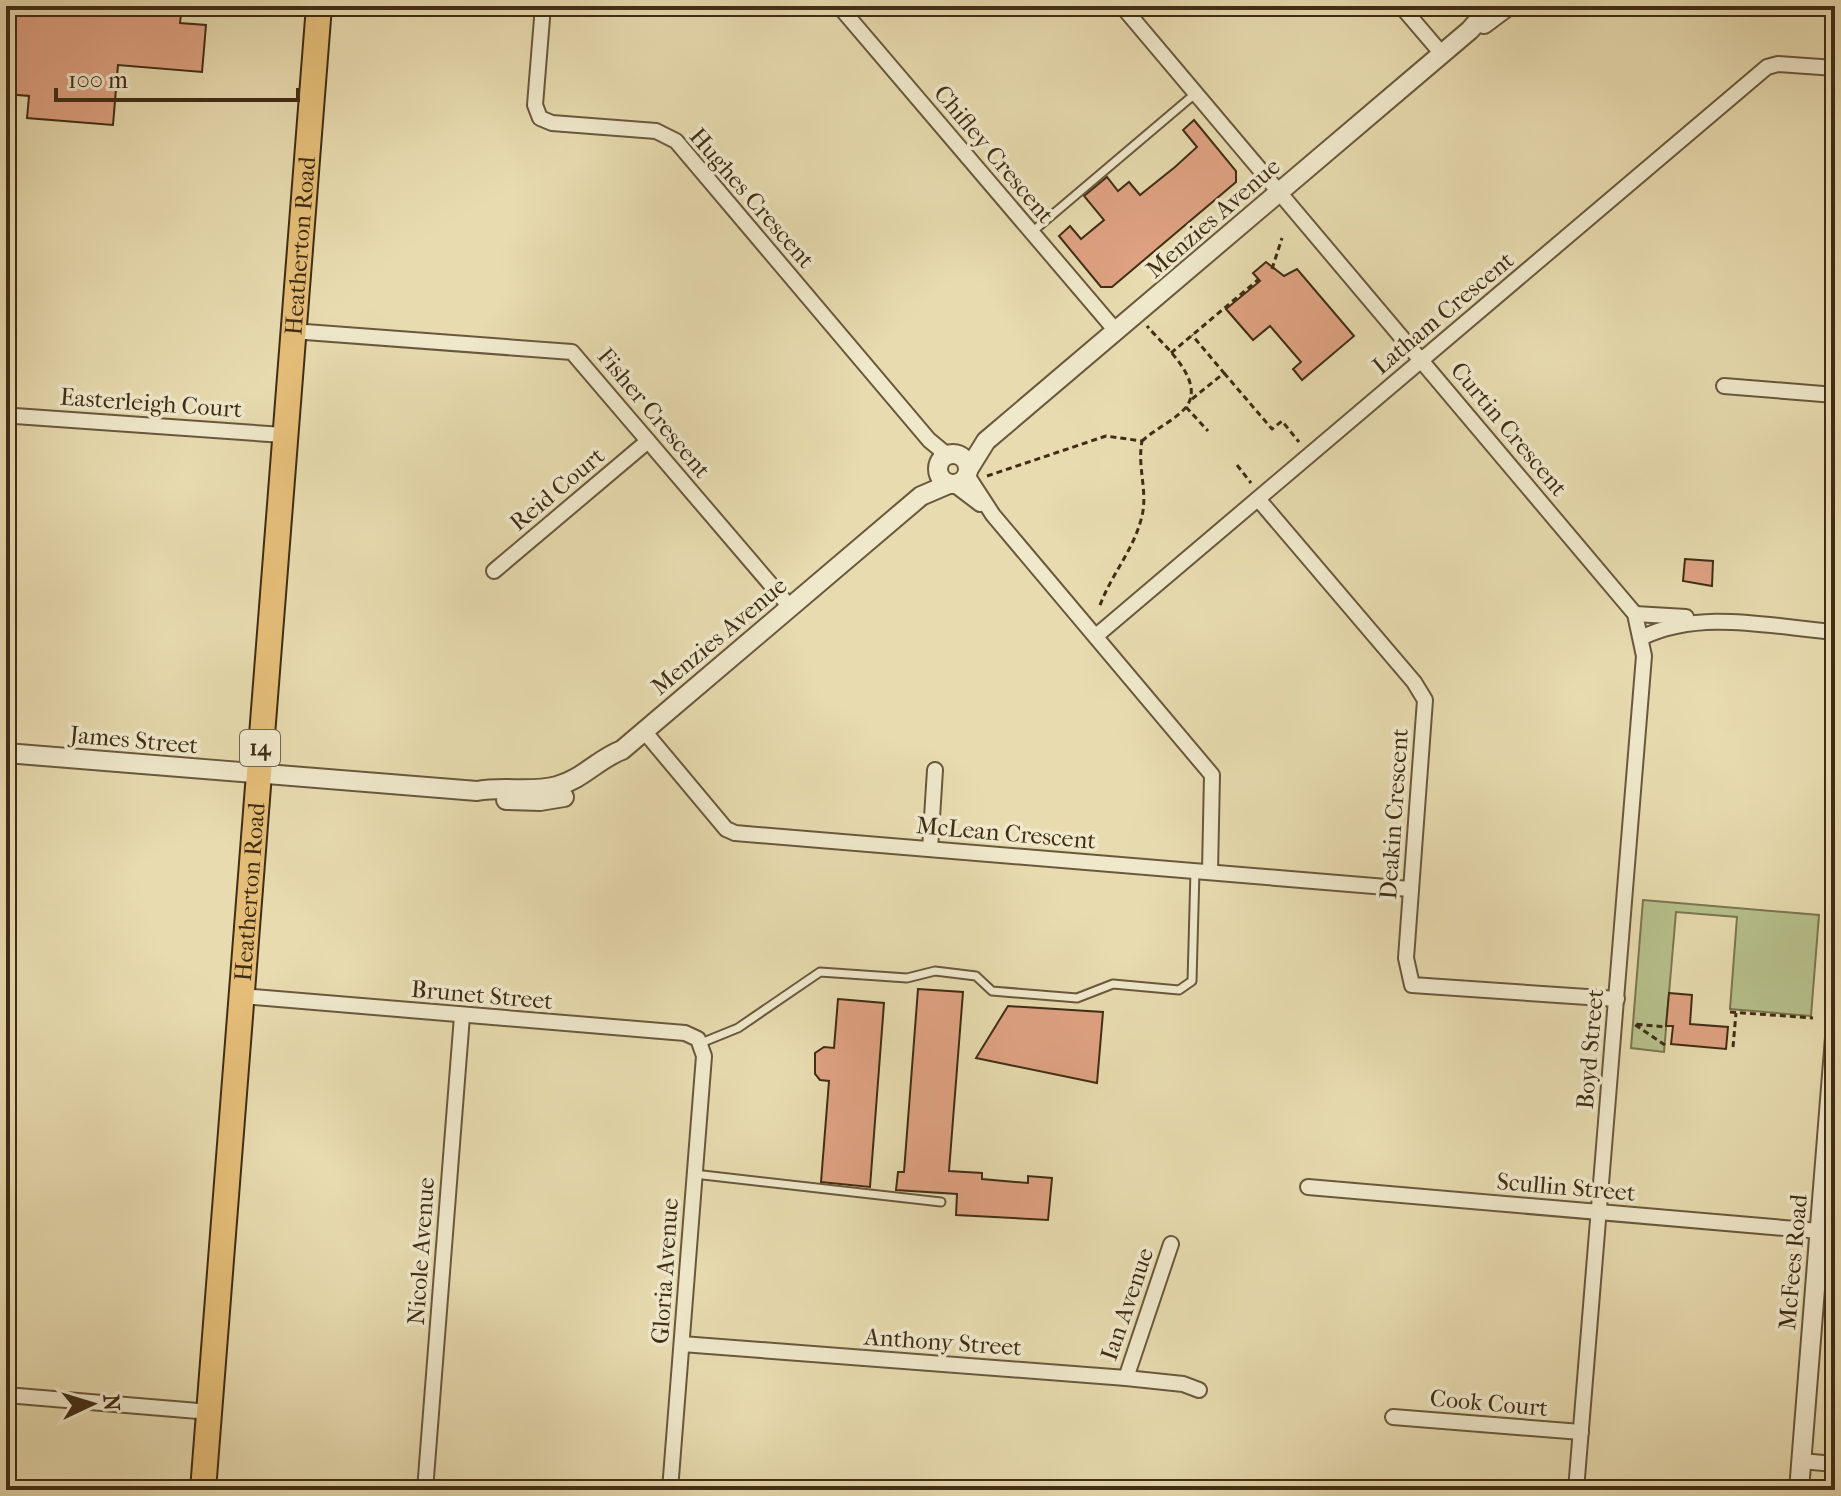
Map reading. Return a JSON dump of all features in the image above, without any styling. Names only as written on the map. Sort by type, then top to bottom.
[{"type":"main road","name":"Heatherton Road","points":[[203,1490],[283,435],[319,6]]},
{"type":"street","name":"Hughes Crescent","points":[[543,6],[535,105],[540,118],[552,123],[656,131],[676,141],[1212,775],[1203,871]]},
{"type":"street","name":"Chifley Crescent","points":[[839,6],[1116,331]]},
{"type":"street","name":"Curtin Crescent","points":[[1122,6],[1635,614]]},
{"type":"street","points":[[1401,6],[1442,54]]},
{"type":"street","name":"Menzies Avenue","points":[[258,774],[477,791],[555,787],[580,777],[609,755],[622,750],[953,470],[1470,30],[1491,6]]},
{"type":"street","name":"Menzies Avenue","points":[[1470,30],[1508,6]]},
{"type":"street","name":"Latham Crescent","points":[[1096,636],[1767,67],[1778,64],[1835,68]]},
{"type":"street","name":"Fisher Crescent","points":[[292,331],[572,352],[790,607]]},
{"type":"street","points":[[1724,386],[1835,395]]},
{"type":"street","name":"Easterleigh Court","points":[[15,416],[283,435]]},
{"type":"street","name":"Reid Court","points":[[494,571],[648,441]]},
{"type":"street","name":"Deakin Crescent","points":[[1259,500],[1414,682],[1425,700],[1406,967],[1412,985],[1617,999]]},
{"type":"street","points":[[1635,614],[1659,613],[1697,620],[1835,632]]},
{"type":"street","name":"Boyd Street","points":[[1576,1490],[1644,656],[1643,637],[1635,614]]},
{"type":"street","points":[[1643,637],[1668,625],[1697,620]]},
{"type":"street","name":"McLean Crescent","points":[[644,731],[720,822],[735,833],[1410,889]]},
{"type":"street","name":"James Street","points":[[6,753],[258,774]]},
{"type":"street","points":[[930,849],[935,770]]},
{"type":"street","name":"Brunet Street","points":[[242,996],[685,1033],[702,1049]]},
{"type":"street","name":"Nicole Avenue","points":[[425,1490],[462,1016]]},
{"type":"street","name":"McFees Road","points":[[1799,1490],[1835,1037]]},
{"type":"street","points":[[6,1039],[6,1066]]},
{"type":"street","name":"Gloria Avenue","points":[[670,1490],[702,1049]]},
{"type":"street","name":"Scullin Street","points":[[1308,1187],[1819,1231]]},
{"type":"street","name":"Ian Avenue","points":[[1126,1378],[1171,1244]]},
{"type":"street","name":"Anthony Street","points":[[682,1344],[1126,1378],[1183,1384],[1199,1390]]},
{"type":"street","points":[[6,1395],[210,1412]]},
{"type":"street","name":"Cook Court","points":[[1393,1417],[1581,1432]]},
{"type":"street","points":[[1801,1461],[1835,1464]]},
{"type":"lane","points":[[1032,232],[1196,93]]},
{"type":"lane","points":[[702,1049],[820,972],[907,978],[935,971],[976,976],[992,991],[1077,998],[1113,984],[1179,990],[1192,981],[1203,871]]},
{"type":"lane","points":[[694,1174],[941,1202]]},
{"type":"path","points":[[1272,269],[1282,238]]},
{"type":"path","points":[[1171,353],[1259,279]]},
{"type":"path","points":[[1142,321],[1186,373],[1189,402]]},
{"type":"path","points":[[1192,335],[1272,429],[1282,421],[1299,442]]},
{"type":"path","points":[[1099,608],[1141,518],[1145,495],[1139,459],[1142,441],[1224,373]]},
{"type":"path","points":[[1186,407],[1208,431]]},
{"type":"path","points":[[987,476],[1106,436],[1142,441]]},
{"type":"path","points":[[1237,465],[1251,483]]},
{"type":"path","points":[[1730,1012],[1813,1018]]},
{"type":"path","points":[[1733,1047],[1736,1013]]},
{"type":"path","points":[[1665,1045],[1632,1024],[1666,1027]]},
{"type":"green space","points":[[1643,900],[1819,915],[1811,1016],[1730,1009],[1737,917],[1676,912],[1664,1052],[1631,1048]]},
{"type":"building","points":[[6,6],[182,6],[180,23],[206,25],[202,72],[118,65],[113,125],[27,118],[29,96],[6,94]]},
{"type":"building","points":[[1194,120],[1236,171],[1236,182],[1112,287],[1101,287],[1059,236],[1070,226],[1081,239],[1104,220],[1084,196],[1107,177],[1118,191],[1129,182],[1140,195],[1175,167],[1197,147],[1183,130]]},
{"type":"building","points":[[1266,262],[1284,276],[1297,269],[1354,336],[1302,380],[1293,369],[1301,362],[1270,326],[1253,340],[1226,309],[1260,281],[1253,273]]},
{"type":"building","points":[[1685,559],[1713,561],[1712,586],[1683,581]]},
{"type":"building","points":[[918,989],[963,992],[949,1171],[982,1173],[982,1179],[1028,1183],[1028,1176],[1052,1178],[1048,1220],[956,1215],[957,1194],[896,1190],[898,1172],[904,1172]]},
{"type":"building","points":[[1669,993],[1692,995],[1690,1024],[1728,1027],[1726,1049],[1671,1044],[1673,1026],[1666,1026]]},
{"type":"building","points":[[838,999],[884,1003],[870,1187],[821,1182],[829,1081],[820,1080],[815,1074],[815,1053],[824,1047],[834,1048]]},
{"type":"building","points":[[1008,1006],[1103,1012],[1097,1083],[976,1058]]}]
